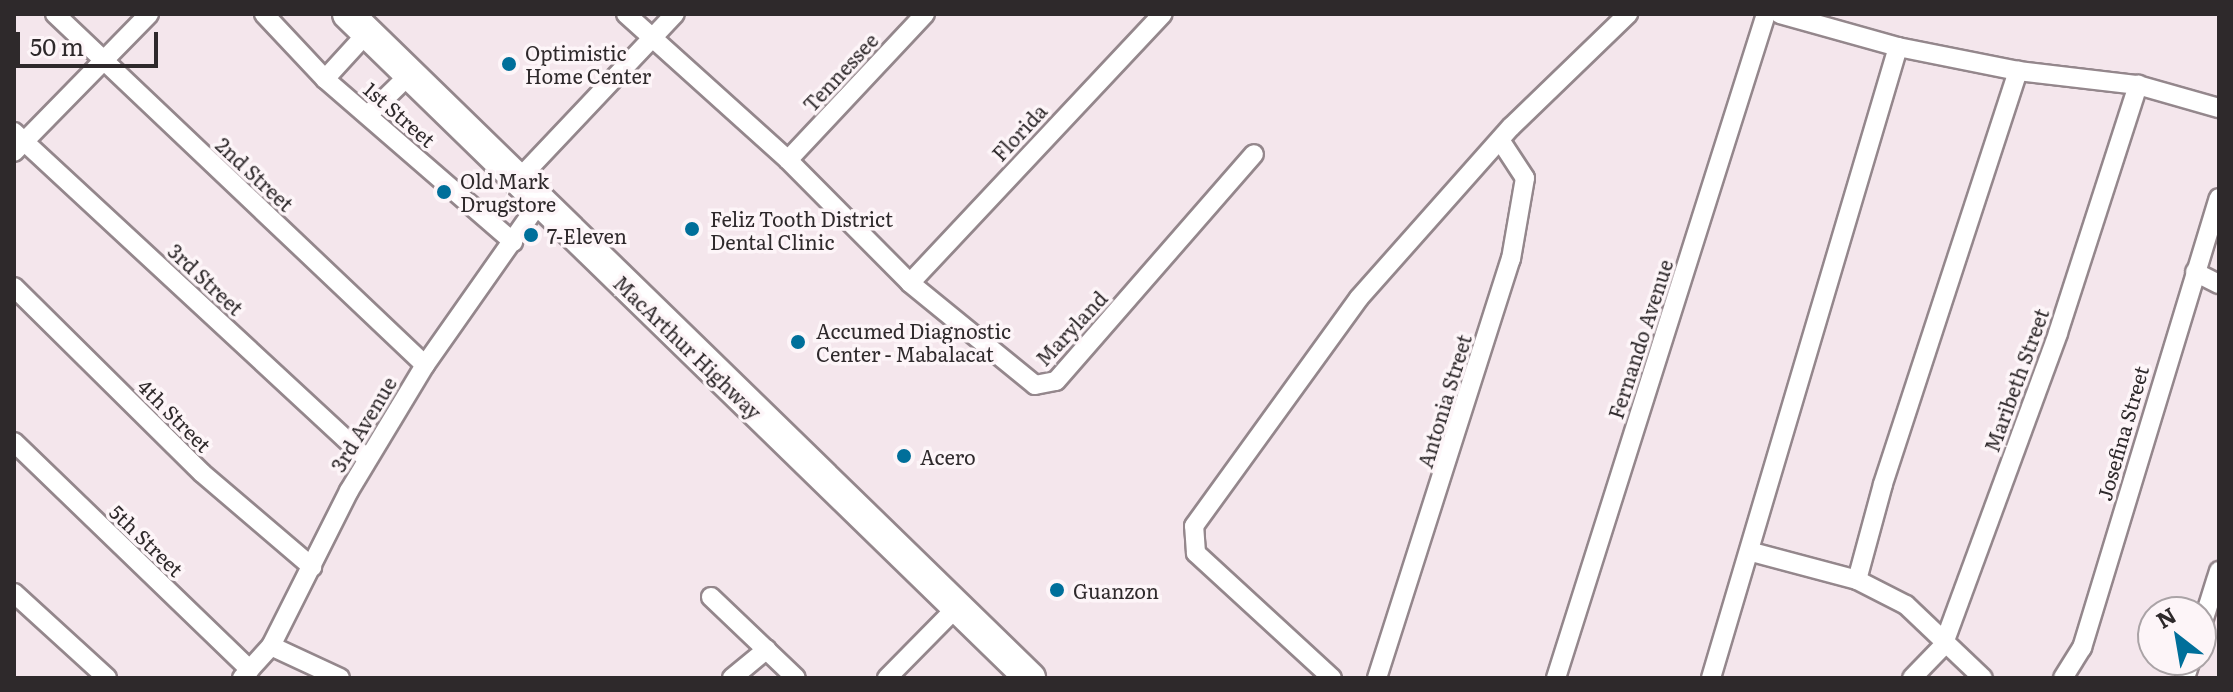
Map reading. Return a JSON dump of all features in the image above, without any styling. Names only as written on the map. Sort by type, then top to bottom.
[{"type":"highway","name":"MacArthur Highway","points":[[358,24],[516,182],[1030,678]]},
{"type":"street","name":"2nd Street","points":[[55,14],[425,365]]},
{"type":"street","points":[[17,142],[104,61],[149,14]]},
{"type":"street","name":"1st Street","points":[[264,14],[325,79],[513,242]]},
{"type":"street","name":"Maryland","points":[[626,14],[788,160],[910,283],[1024,377],[1047,386],[1254,154]]},
{"type":"street","points":[[516,182],[675,14]]},
{"type":"street","name":"Tennessee","points":[[788,160],[925,14]]},
{"type":"street","name":"Florida","points":[[910,283],[1163,14]]},
{"type":"street","points":[[1332,678],[1196,553],[1194,526],[1359,298],[1500,140],[1628,14]]},
{"type":"street","name":"Fernando Avenue","points":[[1556,678],[1766,14]]},
{"type":"street","points":[[1780,14],[1898,47],[2018,71],[2138,85],[2219,108]]},
{"type":"street","points":[[325,79],[358,24]]},
{"type":"street","points":[[1711,678],[1752,552],[1838,236],[1898,47]]},
{"type":"street","points":[[1857,580],[1883,484],[2018,71]]},
{"type":"street","points":[[368,115],[409,75]]},
{"type":"street","name":"Maribeth Street","points":[[1912,678],[1943,646],[2058,333],[2138,85]]},
{"type":"street","name":"Antonia Street","points":[[1377,678],[1511,259],[1525,178],[1500,140]]},
{"type":"street","name":"3rd Street","points":[[17,142],[367,459]]},
{"type":"street","name":"Josefina Street","points":[[2063,678],[2082,648],[2219,198]]},
{"type":"street","name":"3rd Avenue","points":[[246,674],[271,646],[367,459],[425,365],[539,203]]},
{"type":"street","points":[[2195,272],[2219,284]]},
{"type":"street","name":"4th Street","points":[[14,287],[202,473],[312,567]]},
{"type":"street","name":"5th Street","points":[[14,442],[246,674]]},
{"type":"street","points":[[1752,552],[1857,580],[1906,605],[1943,646],[1983,678]]},
{"type":"street","points":[[2211,596],[2219,571]]},
{"type":"street","points":[[14,593],[107,678]]},
{"type":"street","points":[[711,597],[796,678]]},
{"type":"street","points":[[887,678],[957,607]]},
{"type":"street","points":[[271,646],[340,678]]},
{"type":"street","points":[[732,678],[767,649]]},
{"type":"place","name":"Optimistic Home Center","points":[[509,64]]},
{"type":"place","name":"Old Mark Drugstore","points":[[444,192]]},
{"type":"place","name":"Feliz Tooth District Dental Clinic","points":[[692,229]]},
{"type":"place","name":"7-Eleven","points":[[531,235]]},
{"type":"place","name":"Accumed Diagnostic Center - Mabalacat","points":[[798,342]]},
{"type":"place","name":"Acero","points":[[904,456]]},
{"type":"place","name":"Guanzon","points":[[1057,590]]}]
